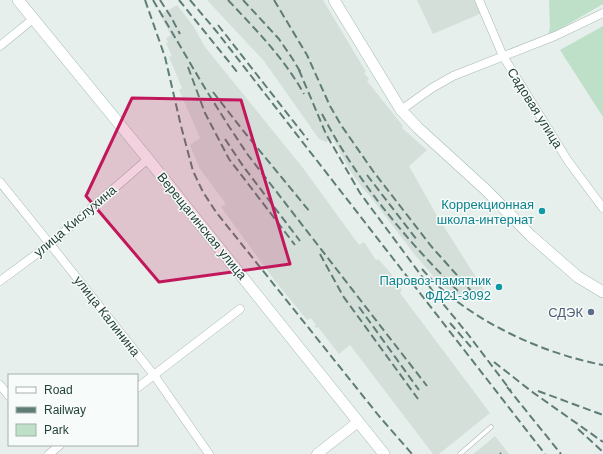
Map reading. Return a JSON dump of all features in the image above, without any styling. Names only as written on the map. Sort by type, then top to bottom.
[{"type":"main road","name":"Верещагинская улица","points":[[18,0],[148,159],[384,454]]},
{"type":"main road","points":[[334,0],[401,110],[418,128],[458,163],[545,248],[578,277],[603,292]]},
{"type":"street","name":"Садовая улица","points":[[479,0],[502,56],[564,156],[603,208]]},
{"type":"street","points":[[401,110],[432,88],[453,76],[555,36],[603,13]]},
{"type":"street","points":[[0,46],[33,18]]},
{"type":"street","name":"улица Кислухина","points":[[0,281],[50,244],[148,159]]},
{"type":"street","name":"улица Калинина","points":[[0,182],[154,375],[209,454]]},
{"type":"street","points":[[138,387],[240,309]]},
{"type":"street","points":[[0,385],[8,395]]},
{"type":"street","points":[[317,454],[358,422]]},
{"type":"lane","points":[[460,454],[491,427]]},
{"type":"highlighted area","points":[[132,98],[241,100],[290,264],[159,282],[86,196]]},
{"type":"shaded area","points":[[207,0],[323,0],[366,72],[364,73],[369,79],[367,81],[403,126],[402,128],[427,150],[409,166],[436,214],[486,293],[477,299],[473,298],[464,301],[435,278],[363,189],[349,169],[333,139],[326,142],[319,139],[264,61]]},
{"type":"shaded area","points":[[417,0],[476,0],[482,13],[433,34]]},
{"type":"shaded area","points":[[177,5],[194,27],[205,47],[303,168],[359,245],[364,242],[376,260],[378,259],[389,271],[402,290],[400,293],[490,413],[439,454],[433,454],[350,345],[339,354],[318,327],[316,328],[314,326],[316,325],[311,318],[307,320],[275,281],[221,207],[226,204],[200,169],[190,145],[200,138],[179,90],[182,88],[169,57],[172,56],[166,43],[168,42],[166,38],[171,35],[160,15]]},
{"type":"shaded area","points":[[495,436],[509,454],[473,454],[482,447]]},
{"type":"green space","points":[[549,0],[603,0],[603,4],[548,36],[550,27]]},
{"type":"green space","points":[[603,26],[603,117],[560,50]]},
{"type":"railway","points":[[145,0],[165,57],[193,171],[203,192],[216,212],[379,416],[412,454]]},
{"type":"railway","points":[[153,0],[206,90],[248,155],[427,386]]},
{"type":"railway","points":[[160,0],[180,34]]},
{"type":"railway","points":[[179,0],[238,73]]},
{"type":"railway","points":[[190,0],[217,32],[545,454]]},
{"type":"railway","points":[[228,0],[279,56],[304,94]]},
{"type":"railway","points":[[243,0],[279,39],[301,73]]},
{"type":"railway","points":[[274,0],[307,55],[330,106],[341,125],[373,171],[431,246],[472,292]]},
{"type":"railway","points":[[218,25],[308,140]]},
{"type":"railway","points":[[188,67],[205,113],[229,159],[295,245]]},
{"type":"railway","points":[[299,70],[326,134],[360,193],[435,294],[511,391]]},
{"type":"railway","points":[[213,92],[310,212]]},
{"type":"railway","points":[[322,114],[351,163],[384,209],[402,231],[460,293]]},
{"type":"railway","points":[[225,139],[243,166],[300,241]]},
{"type":"railway","points":[[367,175],[417,240]]},
{"type":"railway","points":[[320,254],[343,296],[418,399]]},
{"type":"railway","points":[[422,269],[439,287],[459,303],[481,318],[505,331],[554,352],[603,365]]},
{"type":"railway","points":[[359,307],[419,390]]},
{"type":"railway","points":[[450,323],[471,347]]},
{"type":"railway","points":[[494,362],[531,391],[603,442]]},
{"type":"railway","points":[[507,387],[561,454]]},
{"type":"railway","points":[[538,391],[603,415]]},
{"type":"railway","points":[[578,429],[603,452]]},
{"type":"place","name":"Коррекционная школа-интернат","points":[[542,211]]},
{"type":"place","name":"Паровоз-памятник ФД21-3092","points":[[499,287]]},
{"type":"place","name":"СДЭК","points":[[591,312]]}]
